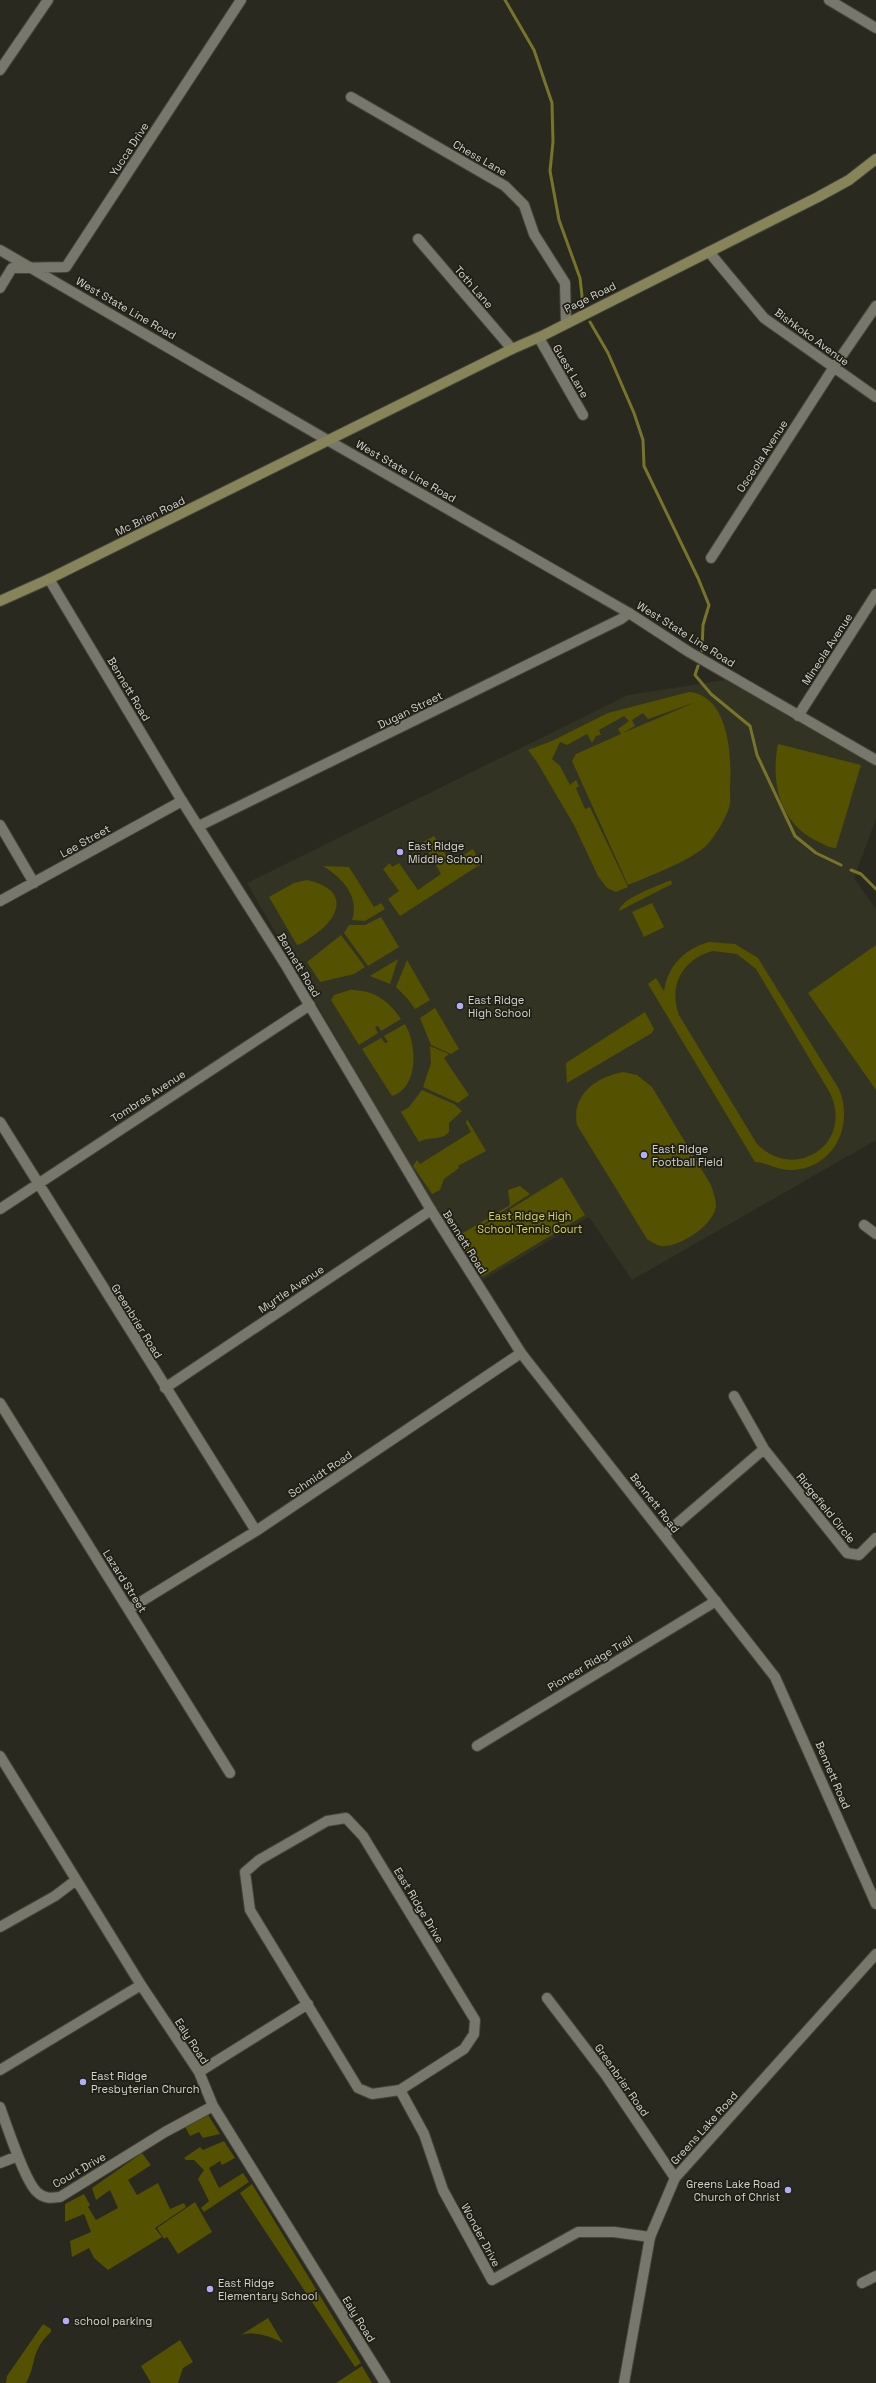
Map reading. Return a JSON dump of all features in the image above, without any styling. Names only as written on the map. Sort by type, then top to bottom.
[{"type":"main road","name":"Page Road","points":[[310,450],[512,349],[539,338],[566,322],[709,252],[849,180],[876,159]]},
{"type":"main road","name":"Mc Brien Road","points":[[0,601],[49,579],[310,450]]},
{"type":"street","points":[[0,70],[48,0]]},
{"type":"street","name":"Yucca Drive","points":[[0,288],[12,268],[66,267],[241,0]]},
{"type":"street","points":[[828,0],[876,28]]},
{"type":"street","name":"Chess Lane","points":[[351,97],[505,186],[524,205],[534,234],[565,283],[566,322]]},
{"type":"street","name":"Toth Lane","points":[[418,239],[512,349]]},
{"type":"street","name":"West State Line Road","points":[[0,250],[629,613],[689,652],[876,760]]},
{"type":"street","name":"Bishkoko Avenue","points":[[709,252],[764,318],[876,397]]},
{"type":"street","name":"Osceola Avenue","points":[[711,558],[834,367],[876,306]]},
{"type":"street","name":"Guest Lane","points":[[539,338],[583,415]]},
{"type":"street","name":"Bennett Road","points":[[49,579],[182,801],[310,1005],[431,1210],[521,1354],[665,1534],[775,1677],[876,1904]]},
{"type":"street","name":"Mineola Avenue","points":[[798,716],[876,594]]},
{"type":"street","name":"Dugan Street","points":[[199,826],[621,619],[629,613]]},
{"type":"street","name":"Lee Street","points":[[0,901],[182,801]]},
{"type":"street","points":[[0,825],[34,883]]},
{"type":"street","name":"Tombras Avenue","points":[[0,1208],[37,1182],[310,1005]]},
{"type":"street","name":"Greenbrier Road","points":[[0,1122],[165,1388],[256,1531]]},
{"type":"street","name":"Myrtle Avenue","points":[[165,1388],[431,1210]]},
{"type":"street","points":[[864,1225],[876,1234]]},
{"type":"street","name":"Schmidt Road","points":[[129,1609],[256,1531],[521,1354]]},
{"type":"street","name":"Ridgefield Circle","points":[[734,1396],[764,1449],[848,1553],[859,1555],[876,1538]]},
{"type":"street","name":"Lazard Street","points":[[0,1403],[230,1773]]},
{"type":"street","points":[[665,1534],[764,1449]]},
{"type":"street","name":"Pioneer Ridge Trail","points":[[477,1746],[716,1601]]},
{"type":"street","name":"Ealy Road","points":[[0,1756],[140,1985],[199,2072],[212,2106],[385,2383]]},
{"type":"street","name":"East Ridge Drive","points":[[346,1818],[363,1836],[475,2020],[474,2034],[464,2049],[400,2090],[372,2094],[358,2088],[308,2004],[250,1910],[245,1872],[259,1860],[327,1820],[346,1818]]},
{"type":"street","points":[[0,1927],[55,1896],[76,1880]]},
{"type":"street","name":"Greens Lake Road","points":[[624,2383],[650,2237],[675,2178],[876,1954]]},
{"type":"street","points":[[0,2070],[140,1985]]},
{"type":"street","name":"Greenbrier Road","points":[[548,1998],[605,2074],[675,2178]]},
{"type":"street","points":[[199,2072],[308,2004]]},
{"type":"street","name":"Wonder Drive","points":[[400,2090],[424,2134],[443,2190],[492,2280],[578,2232],[614,2232],[650,2237]]},
{"type":"street","name":"Court Drive","points":[[0,2107],[18,2156],[36,2191],[47,2198],[60,2197],[165,2132],[212,2106]]},
{"type":"street","points":[[0,2163],[18,2156]]},
{"type":"street","points":[[862,2283],[876,2276]]},
{"type":"shaded area","points":[[725,680],[876,765],[876,819],[854,878],[876,909],[876,1140],[632,1280],[589,1217],[483,1280],[411,1168],[247,883],[628,695]]},
{"type":"green space","points":[[689,692],[702,696],[713,704],[720,715],[725,729],[730,760],[730,806],[722,823],[705,847],[688,858],[658,873],[628,885],[572,761],[576,754],[621,734],[618,729],[629,721],[624,716],[599,730],[601,735],[596,736],[592,743],[587,734],[567,745],[560,742],[552,759],[560,766],[570,785],[576,780],[579,786],[576,788],[585,809],[590,807],[628,887],[616,892],[607,888],[598,876],[574,825],[537,762],[528,750],[552,741],[608,713]],"holes":[[[696,702],[623,733],[635,726],[632,720],[643,713],[648,719]]]},
{"type":"green space","points":[[778,744],[861,765],[836,848],[824,845],[801,831],[785,810],[777,785],[776,758]]},
{"type":"green space","points":[[434,836],[451,863],[473,849],[481,864],[400,916],[388,899],[399,891],[383,869],[390,863],[392,867],[399,863],[418,890],[441,874],[423,842]]},
{"type":"green space","points":[[323,866],[349,867],[374,907],[381,903],[385,909],[365,921],[352,920],[354,903],[348,888],[337,876]]},
{"type":"green space","points":[[307,880],[321,884],[330,890],[335,896],[337,904],[335,912],[323,928],[301,944],[297,945],[269,897],[294,883]]},
{"type":"green space","points":[[671,880],[672,884],[619,911],[621,906],[633,897]]},
{"type":"green space","points":[[652,903],[664,927],[644,937],[632,912]]},
{"type":"green space","points":[[381,917],[399,947],[368,966],[344,933],[349,925],[365,925]]},
{"type":"green space","points":[[341,935],[365,967],[354,974],[320,982],[307,962]]},
{"type":"green space","points":[[709,942],[735,944],[758,958],[839,1089],[843,1102],[844,1116],[842,1129],[837,1142],[830,1153],[820,1161],[808,1167],[793,1170],[782,1169],[755,1162],[648,984],[656,978],[664,991],[673,966],[685,954],[700,945]],"holes":[[[713,951],[737,954],[756,969],[830,1093],[835,1111],[834,1128],[828,1141],[817,1152],[804,1158],[788,1160],[772,1155],[757,1144],[679,1015],[675,993],[677,984],[686,967],[693,960]]]},
{"type":"green space","points":[[876,945],[876,1090],[808,993]]},
{"type":"green space","points":[[398,959],[390,984],[370,976]]},
{"type":"green space","points":[[407,960],[430,1000],[415,1009],[396,987]]},
{"type":"green space","points":[[350,990],[359,990],[380,997],[391,1006],[401,1019],[381,1031],[378,1026],[375,1027],[378,1033],[359,1045],[331,1000],[334,995]]},
{"type":"green space","points":[[435,1008],[459,1049],[451,1054],[431,1045],[420,1018]]},
{"type":"green space","points":[[645,1012],[654,1029],[652,1033],[567,1083],[566,1063]]},
{"type":"green space","points":[[405,1024],[412,1043],[413,1064],[411,1075],[407,1084],[401,1091],[392,1096],[362,1049],[381,1038],[385,1043],[388,1042],[384,1036]]},
{"type":"green space","points":[[430,1046],[449,1054],[444,1058],[469,1095],[458,1103],[423,1087],[431,1063]]},
{"type":"green space","name":"East Ridge Football Field","points":[[623,1072],[637,1075],[652,1087],[711,1185],[715,1198],[716,1206],[709,1221],[686,1239],[668,1246],[661,1246],[647,1239],[577,1125],[576,1114],[578,1105],[582,1096],[588,1089],[604,1078]]},
{"type":"green space","points":[[422,1090],[454,1104],[462,1111],[449,1123],[449,1132],[446,1135],[419,1142],[401,1112],[409,1107]]},
{"type":"green space","points":[[467,1119],[486,1151],[458,1166],[459,1168],[444,1179],[440,1190],[432,1194],[413,1166],[417,1160],[420,1164],[471,1132],[466,1123]]},
{"type":"green space","name":"East Ridge High School Tennis Court","points":[[562,1177],[585,1215],[482,1277],[453,1231],[458,1228],[463,1233],[510,1205],[508,1190],[520,1186],[530,1194],[474,1230],[478,1235],[475,1231]]},
{"type":"green space","points":[[207,2113],[220,2134],[203,2138],[199,2132],[190,2136],[184,2125]]},
{"type":"green space","points":[[224,2141],[235,2158],[222,2165],[220,2161],[209,2168],[219,2188],[243,2173],[249,2182],[204,2212],[201,2208],[209,2201],[198,2179],[204,2170],[194,2160],[186,2160],[184,2158],[200,2147],[203,2150]]},
{"type":"green space","points":[[142,2153],[151,2165],[128,2180],[137,2195],[158,2183],[170,2209],[184,2203],[186,2207],[155,2228],[162,2237],[108,2270],[94,2258],[89,2248],[72,2257],[70,2241],[91,2232],[84,2214],[65,2222],[65,2204],[84,2194],[90,2205],[88,2207],[96,2220],[118,2208],[110,2190],[96,2200],[92,2188]]},
{"type":"green space","points":[[252,2184],[361,2363],[355,2367],[240,2193]]},
{"type":"green space","points":[[195,2202],[212,2232],[178,2254],[167,2237],[164,2239],[157,2228]]},
{"type":"green space","points":[[268,2318],[283,2343],[263,2335],[241,2335]]},
{"type":"green space","points":[[43,2324],[51,2329],[51,2332],[44,2339],[37,2351],[26,2383],[6,2383],[7,2376]]},
{"type":"green space","points":[[180,2340],[193,2362],[183,2368],[178,2383],[151,2383],[141,2366]]},
{"type":"green space","points":[[362,2366],[372,2383],[336,2383]]},
{"type":"waterway","points":[[505,0],[534,50],[552,103],[553,142],[550,171],[559,220],[580,278],[583,305]]},
{"type":"waterway","points":[[590,322],[608,353],[634,413],[643,440],[644,466],[698,578],[709,605],[703,625],[702,651]]},
{"type":"waterway","points":[[698,666],[695,675],[711,694],[750,726],[757,755],[795,836],[816,853],[841,865]]},
{"type":"waterway","points":[[851,870],[861,874],[876,889]]},
{"type":"place","name":"East Ridge Middle School","points":[[400,852]]},
{"type":"place","name":"East Ridge High School","points":[[460,1006]]},
{"type":"place","name":"East Ridge Football Field","points":[[644,1155]]},
{"type":"place","name":"East Ridge Presbyterian Church","points":[[83,2082]]},
{"type":"place","name":"Greens Lake Road Church of Christ","points":[[788,2190]]},
{"type":"place","name":"East Ridge Elementary School","points":[[210,2289]]},
{"type":"place","name":"school parking","points":[[66,2321]]}]
